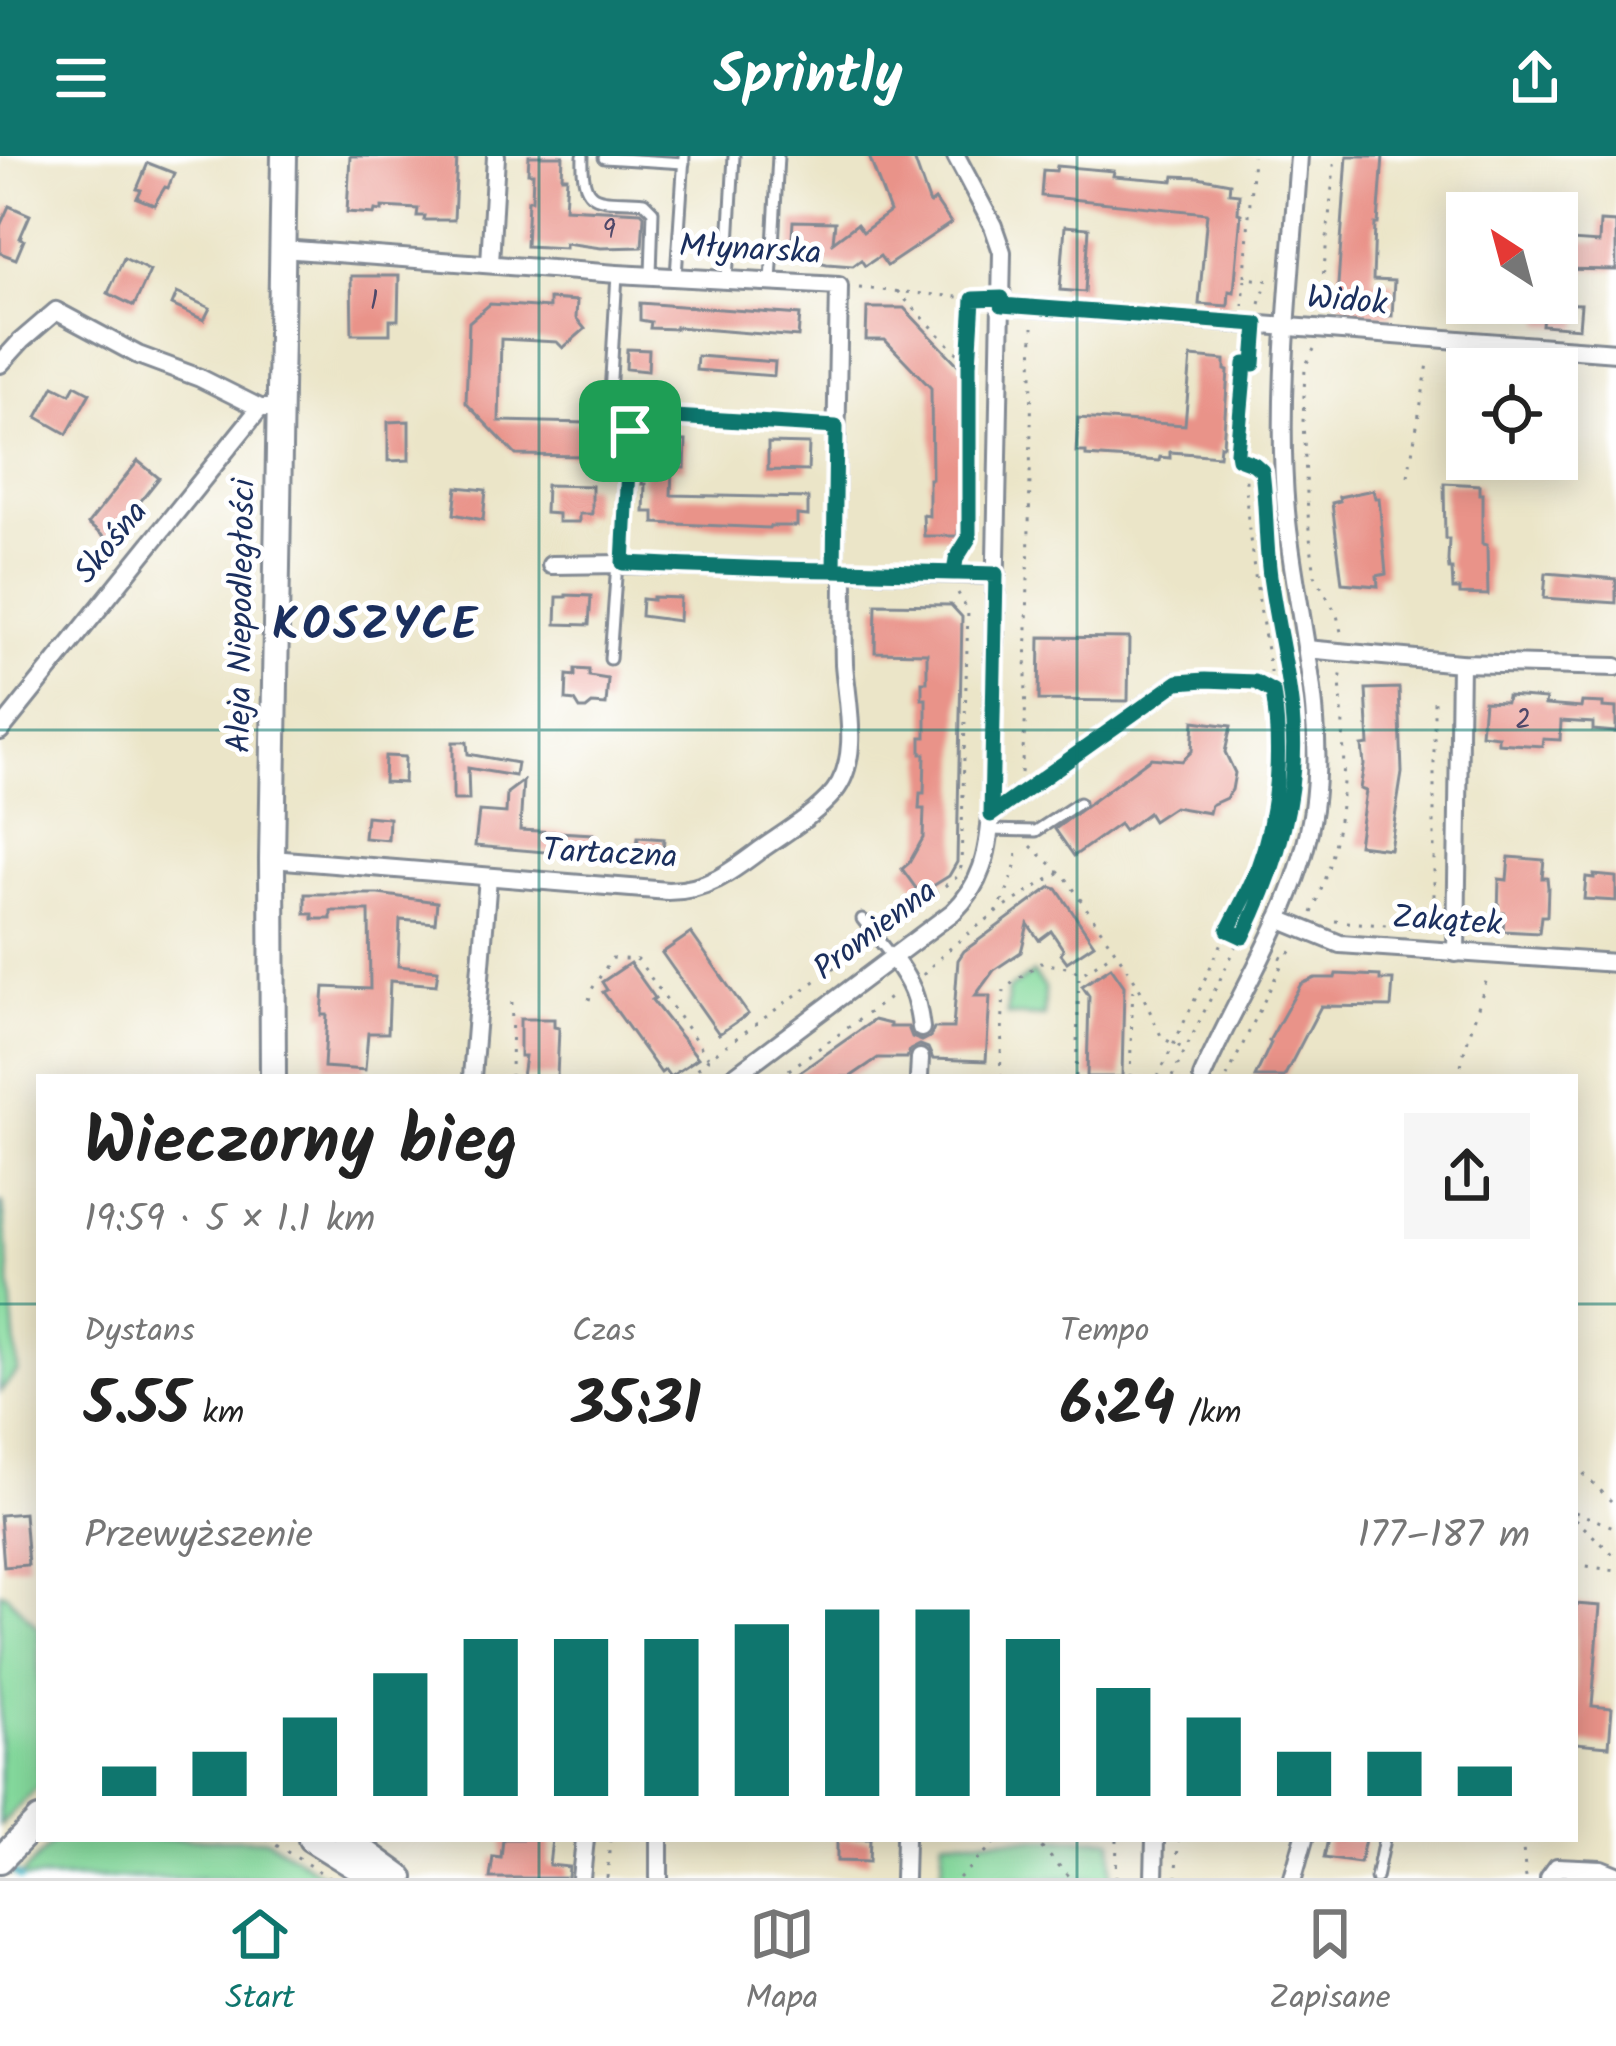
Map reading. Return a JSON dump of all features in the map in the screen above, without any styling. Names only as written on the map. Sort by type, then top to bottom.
[{"type":"street","name":"Aleja Niepodległości","points":[[273,1074],[269,408],[283,249],[284,156]]},
{"type":"street","points":[[490,263],[496,156]]},
{"type":"street","name":"Promienna","points":[[737,1074],[925,935],[968,896],[984,867],[991,823],[1002,252],[956,156]]},
{"type":"street","points":[[1203,1074],[1279,919],[1297,875],[1313,809],[1317,728],[1286,509],[1283,420],[1299,156]]},
{"type":"street","name":"Młynarska","points":[[283,249],[839,286],[839,570]]},
{"type":"street","name":"Widok","points":[[1002,302],[1616,352]]},
{"type":"street","points":[[0,364],[56,311],[138,355],[269,408]]},
{"type":"street","name":"Skośna","points":[[0,731],[269,408]]},
{"type":"street","points":[[551,565],[996,574]]},
{"type":"street","name":"Tartaczna","points":[[272,859],[668,891],[692,889],[725,876],[821,803],[843,776],[849,745],[839,570]]},
{"type":"street","points":[[1306,649],[1460,663],[1616,667]]},
{"type":"street","points":[[1456,953],[1460,663]]},
{"type":"street","points":[[991,823],[1014,799],[1178,682]]},
{"type":"street","points":[[472,1074],[488,877]]},
{"type":"street","name":"Zakątek","points":[[1279,919],[1340,944],[1616,962]]},
{"type":"street","points":[[893,958],[912,984],[921,1028]]},
{"type":"street","points":[[4,1856],[36,1823]]},
{"type":"street","points":[[315,1842],[374,1878]]},
{"type":"street","points":[[351,1842],[400,1878]]},
{"type":"street","points":[[581,1878],[585,1842]]},
{"type":"street","points":[[658,1878],[659,1842]]},
{"type":"street","points":[[904,1878],[905,1842]]},
{"type":"street","points":[[1154,1878],[1155,1842]]},
{"type":"street","points":[[1293,1878],[1303,1843]]},
{"type":"street","points":[[1549,1878],[1557,1867],[1600,1869],[1616,1875]]},
{"type":"lane","points":[[583,156],[582,183],[587,193],[594,198],[644,202],[653,211],[651,276]]},
{"type":"lane","points":[[727,280],[734,156]]},
{"type":"lane","points":[[771,282],[778,156]]},
{"type":"lane","points":[[604,158],[684,160],[676,277]]},
{"type":"lane","points":[[617,274],[609,412],[614,425],[630,431],[658,416],[836,427]]},
{"type":"lane","points":[[610,659],[630,431]]},
{"type":"lane","points":[[991,823],[1017,832],[1043,829],[1079,803]]},
{"type":"lane","points":[[862,919],[893,958]]},
{"type":"lane","points":[[1376,1878],[1383,1842]]},
{"type":"path","points":[[1245,278],[1253,156]]},
{"type":"path","points":[[1323,285],[1335,156]]},
{"type":"path","points":[[1254,364],[1267,281]]},
{"type":"path","points":[[839,286],[1002,302]]},
{"type":"path","points":[[897,291],[969,365]]},
{"type":"path","points":[[692,1074],[957,877],[961,867],[968,610],[953,587],[956,559],[969,538],[973,299]]},
{"type":"path","points":[[1014,799],[1025,727],[1033,307]]},
{"type":"path","points":[[1408,476],[1433,338]]},
{"type":"path","points":[[1228,930],[1243,937],[1265,892],[1283,836],[1292,773],[1292,710],[1265,544],[1262,471],[1238,458],[1237,452],[1245,364],[1285,367]]},
{"type":"path","points":[[1159,1074],[1257,871],[1274,800],[1278,738],[1252,562],[1245,461]]},
{"type":"path","points":[[1178,682],[1255,682],[1273,692]]},
{"type":"path","points":[[1330,921],[1434,929],[1434,699]]},
{"type":"path","points":[[996,913],[1017,860],[1017,832]]},
{"type":"path","points":[[1017,832],[1066,878],[1134,979],[1162,1038],[1185,1049]]},
{"type":"path","points":[[1079,976],[1115,951]]},
{"type":"path","points":[[1460,1074],[1493,956]]},
{"type":"path","points":[[589,1000],[612,958],[638,960],[710,1058]]},
{"type":"path","points":[[1228,1074],[1285,959]]},
{"type":"path","points":[[1000,1074],[1004,989],[1040,963],[1073,968],[1079,976],[1076,1074]]},
{"type":"path","points":[[1130,1074],[1134,979]]},
{"type":"path","points":[[511,1074],[512,995]]},
{"type":"path","points":[[1578,1468],[1616,1506]]},
{"type":"path","points":[[1578,1516],[1616,1528]]},
{"type":"path","points":[[1578,1518],[1616,1558]]},
{"type":"path","points":[[1578,1565],[1616,1571]]},
{"type":"path","points":[[271,1842],[330,1878]]},
{"type":"path","points":[[607,1878],[610,1842]]},
{"type":"path","points":[[959,1878],[996,1842]]},
{"type":"path","points":[[1036,1842],[1071,1878]]},
{"type":"path","points":[[1116,1878],[1117,1842]]},
{"type":"path","points":[[1177,1878],[1178,1842]]},
{"type":"path","points":[[1522,1842],[1526,1878]]},
{"type":"green space","points":[[1033,973],[1045,988],[1044,1017],[1007,1015],[1008,990]]},
{"type":"green space","points":[[0,1202],[18,1371],[0,1392]]},
{"type":"green space","points":[[0,1592],[36,1626],[36,1788],[0,1825]]},
{"type":"green space","points":[[53,1842],[271,1842],[329,1878],[19,1878]]},
{"type":"green space","points":[[943,1842],[1112,1842],[1112,1878],[942,1878]]},
{"type":"building","points":[[350,156],[457,156],[454,220],[424,220],[425,216],[417,216],[418,209],[347,212]]},
{"type":"building","points":[[529,156],[563,156],[565,208],[641,212],[642,247],[526,246],[533,173],[528,173]]},
{"type":"building","points":[[869,156],[913,156],[930,204],[935,200],[951,223],[887,266],[880,256],[865,266],[861,260],[853,266],[791,255],[793,221],[835,222],[833,242],[857,224],[863,232],[890,212]]},
{"type":"building","points":[[1347,156],[1383,156],[1373,280],[1394,281],[1392,316],[1350,313],[1337,299]]},
{"type":"building","points":[[148,163],[174,173],[154,205],[137,198]]},
{"type":"building","points":[[1057,166],[1114,171],[1113,176],[1173,181],[1174,176],[1198,177],[1230,183],[1229,193],[1239,194],[1241,214],[1234,292],[1229,291],[1228,306],[1199,304],[1207,213],[1041,196],[1043,170],[1056,171]]},
{"type":"building","points":[[9,206],[30,215],[16,259],[0,253],[0,226]]},
{"type":"building","points":[[1600,221],[1616,222],[1616,270],[1578,269],[1578,242],[1599,243]]},
{"type":"building","points":[[1065,226],[1089,228],[1085,292],[1060,290]]},
{"type":"building","points":[[124,258],[150,271],[134,306],[108,293]]},
{"type":"building","points":[[351,276],[399,276],[398,320],[390,320],[390,334],[352,334]]},
{"type":"building","points":[[177,293],[210,308],[204,320],[172,305]]},
{"type":"building","points":[[549,299],[577,301],[576,318],[585,329],[563,348],[557,342],[501,339],[499,421],[587,423],[587,432],[596,442],[586,456],[516,455],[466,403],[469,322],[490,304],[549,308]]},
{"type":"building","points":[[640,303],[800,315],[798,337],[650,328],[651,322],[640,320]]},
{"type":"building","points":[[1581,304],[1579,328],[1542,325],[1578,324]]},
{"type":"building","points":[[867,308],[904,308],[964,371],[964,531],[958,531],[958,536],[924,536],[923,515],[929,516],[932,479],[931,388],[885,340],[866,340]]},
{"type":"building","points":[[627,349],[649,350],[648,371],[626,369]]},
{"type":"building","points":[[697,356],[775,362],[774,376],[696,370]]},
{"type":"building","points":[[1191,357],[1225,360],[1228,371],[1219,456],[1170,452],[1170,458],[1159,461],[1076,452],[1078,418],[1185,425]]},
{"type":"building","points":[[75,385],[90,393],[67,434],[37,417],[54,386],[70,394]]},
{"type":"building","points":[[409,421],[409,460],[388,461],[388,422]]},
{"type":"building","points":[[646,440],[686,441],[685,468],[672,468],[671,495],[808,498],[808,516],[797,515],[797,526],[769,528],[654,523],[654,512],[644,512]]},
{"type":"building","points":[[768,443],[809,444],[808,471],[768,470]]},
{"type":"building","points":[[138,461],[159,478],[109,541],[88,524]]},
{"type":"building","points":[[1444,483],[1479,485],[1488,595],[1460,594],[1460,589],[1453,589],[1449,539],[1445,539]]},
{"type":"building","points":[[546,485],[592,486],[592,514],[579,514],[579,522],[558,522],[558,514],[545,513]]},
{"type":"building","points":[[457,487],[486,490],[483,520],[454,514]]},
{"type":"building","points":[[1373,490],[1379,498],[1386,574],[1377,576],[1378,586],[1342,583],[1332,503],[1340,501],[1339,497]]},
{"type":"building","points":[[1546,573],[1616,579],[1616,603],[1544,598]]},
{"type":"building","points":[[591,596],[589,625],[556,624],[557,597]]},
{"type":"building","points":[[680,598],[679,621],[641,616],[642,599]]},
{"type":"building","points":[[876,604],[951,605],[962,617],[957,862],[949,876],[920,894],[902,869],[923,838],[924,809],[919,809],[920,793],[924,793],[921,737],[926,737],[926,699],[922,699],[922,682],[927,682],[927,653],[875,652]]},
{"type":"building","points":[[1040,637],[1129,638],[1128,701],[1039,700]]},
{"type":"building","points":[[575,669],[608,679],[606,705],[580,709],[575,701],[566,700],[567,675],[575,676]]},
{"type":"building","points":[[1399,688],[1402,773],[1390,849],[1358,845],[1366,791],[1360,789],[1362,746],[1369,745],[1366,689]]},
{"type":"building","points":[[1507,696],[1581,708],[1582,702],[1603,703],[1603,707],[1616,708],[1616,732],[1593,730],[1593,723],[1561,721],[1560,740],[1543,739],[1542,746],[1498,743],[1498,736],[1481,734],[1484,701],[1506,702]]},
{"type":"building","points":[[1194,721],[1231,726],[1225,752],[1235,773],[1226,798],[1211,805],[1209,813],[1174,807],[1153,821],[1148,813],[1124,831],[1119,824],[1074,856],[1055,829],[1151,758],[1182,761],[1192,751]]},
{"type":"building","points":[[453,742],[467,742],[468,754],[517,763],[515,776],[468,768],[469,800],[453,800]]},
{"type":"building","points":[[385,756],[405,757],[404,783],[384,782]]},
{"type":"building","points":[[523,781],[520,830],[593,834],[591,856],[475,846],[479,811],[506,813],[507,793]]},
{"type":"building","points":[[366,816],[389,818],[388,840],[364,838]]},
{"type":"building","points":[[638,837],[664,839],[662,862],[636,859]]},
{"type":"building","points":[[1509,857],[1544,860],[1547,916],[1541,916],[1539,933],[1503,931],[1504,913],[1498,913],[1499,879],[1507,880]]},
{"type":"building","points":[[1586,877],[1616,877],[1616,901],[1584,899]]},
{"type":"building","points":[[1051,887],[1094,944],[1067,962],[1051,931],[1039,940],[1028,924],[1021,952],[994,970],[975,996],[990,996],[986,1061],[933,1059],[928,1048],[920,1045],[907,1058],[878,1058],[854,1074],[797,1074],[874,1020],[890,1027],[908,1027],[912,1037],[922,1041],[934,1028],[953,1028],[958,960]]},
{"type":"building","points":[[305,894],[378,894],[437,902],[435,923],[400,920],[398,966],[438,970],[436,985],[390,981],[388,1033],[368,1033],[365,1070],[324,1067],[327,1015],[322,1015],[324,987],[370,989],[369,911],[331,911],[331,919],[313,919],[313,914],[305,914]]},
{"type":"building","points":[[691,933],[748,1014],[719,1034],[662,953]]},
{"type":"building","points":[[630,963],[655,998],[652,1000],[698,1058],[674,1074],[661,1073],[603,992],[607,990],[602,982]]},
{"type":"building","points":[[1111,967],[1124,986],[1122,1074],[1087,1074],[1089,996],[1082,986]]},
{"type":"building","points":[[1336,974],[1393,980],[1391,1007],[1321,1006],[1286,1074],[1256,1074],[1301,984]]},
{"type":"building","points":[[520,1019],[554,1019],[554,1027],[559,1028],[557,1074],[522,1074],[525,1056],[520,1056]]},
{"type":"building","points":[[24,1513],[28,1565],[4,1567],[0,1515]]},
{"type":"building","points":[[1578,1604],[1600,1606],[1592,1706],[1612,1708],[1609,1746],[1578,1743]]},
{"type":"building","points":[[503,1842],[552,1842],[549,1865],[569,1867],[568,1878],[490,1878],[493,1857],[501,1858]]},
{"type":"building","points":[[837,1842],[870,1842],[869,1862],[837,1861]]},
{"type":"building","points":[[1327,1842],[1364,1842],[1360,1863],[1324,1858]]},
{"type":"waterway","points":[[3,1865],[21,1878]]},
{"type":"district","name":"KOSZYCE","points":[[376,627]]},
{"type":"route","points":[[630,431],[623,563],[834,570],[844,570],[954,573],[996,574],[991,815],[1178,682],[1255,682],[1273,692],[1278,738],[1274,800],[1257,871],[1228,930],[1243,937],[1265,892],[1283,836],[1293,740],[1265,544],[1262,471],[1238,458],[1237,452],[1245,364],[1254,364],[1257,324],[973,299],[969,538],[956,559],[954,573],[834,570],[836,427],[658,416],[630,431]]}]
